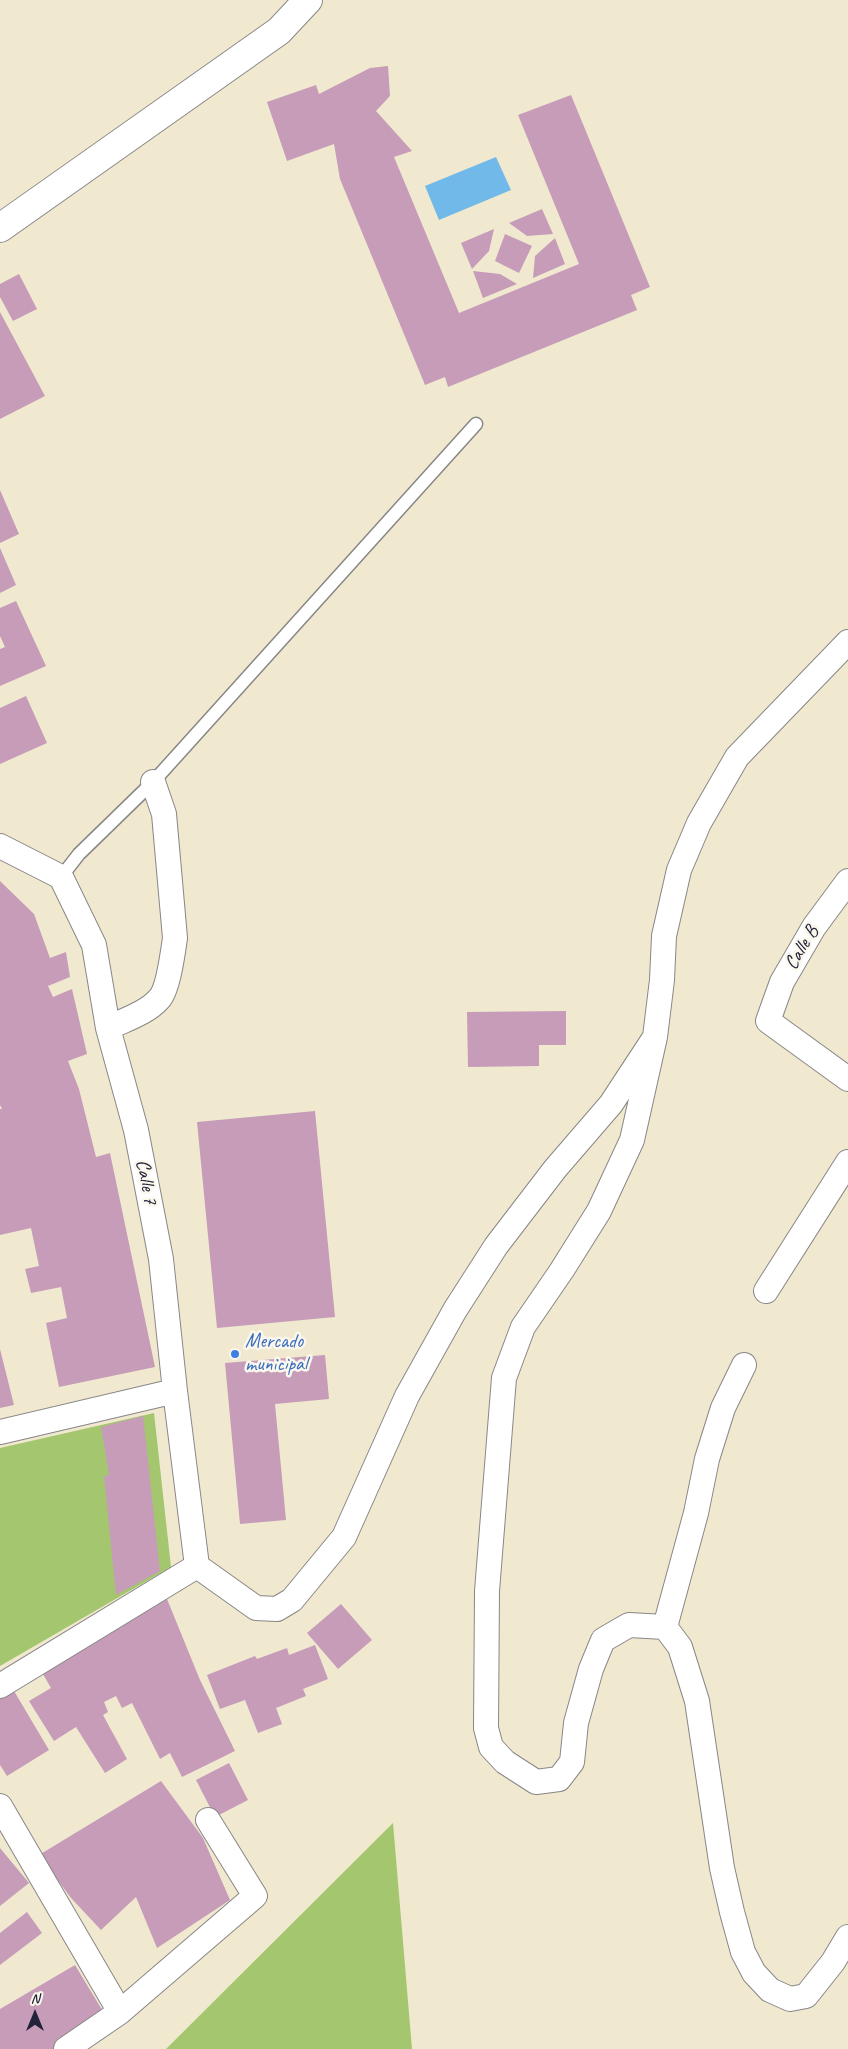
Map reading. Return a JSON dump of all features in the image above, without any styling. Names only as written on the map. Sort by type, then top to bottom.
[{"type":"main road","points":[[0,228],[279,31],[308,0]]},
{"type":"street","points":[[665,1627],[628,1625],[603,1640],[591,1669],[576,1723],[572,1762],[559,1779],[536,1782],[505,1762],[490,1747],[486,1728],[487,1591],[504,1378],[523,1327],[562,1270],[599,1210],[632,1140],[655,1037],[662,980],[664,936],[679,870],[699,823],[737,757],[848,642]]},
{"type":"street","points":[[108,1028],[144,1010],[160,998],[173,955],[175,938],[164,814],[153,782]]},
{"type":"street","points":[[0,846],[61,877]]},
{"type":"street","name":"Calle 7","points":[[61,877],[94,945],[108,1028],[136,1130],[161,1259],[197,1566]]},
{"type":"street","name":"Calle B","points":[[848,881],[814,926],[782,982],[768,1021],[848,1079]]},
{"type":"street","points":[[0,1686],[197,1566],[256,1608],[277,1609],[292,1600],[344,1537],[407,1396],[465,1294],[496,1246],[555,1169],[611,1104],[655,1037]]},
{"type":"street","points":[[766,1291],[848,1162]]},
{"type":"street","points":[[665,1627],[696,1513],[707,1458],[724,1408],[744,1365]]},
{"type":"street","points":[[0,1432],[175,1391]]},
{"type":"street","points":[[665,1627],[680,1647],[697,1701],[722,1868],[744,1952],[754,1973],[770,1990],[790,1999],[806,1996],[833,1962],[848,1937]]},
{"type":"street","points":[[0,1806],[120,2012]]},
{"type":"street","points":[[66,2049],[120,2012],[256,1896],[208,1820]]},
{"type":"lane","points":[[61,877],[80,854],[153,782],[476,424]]},
{"type":"green space","points":[[154,1413],[171,1567],[0,1666],[0,1448]]},
{"type":"green space","points":[[393,1823],[412,2049],[166,2049]]},
{"type":"water","points":[[496,157],[511,190],[439,220],[425,186]]},
{"type":"building","points":[[388,66],[390,96],[376,111],[412,151],[394,157],[459,313],[579,264],[518,115],[571,95],[650,287],[631,295],[637,310],[448,387],[445,377],[425,385],[340,179],[334,144],[287,161],[267,102],[316,85],[319,94],[370,68]]},
{"type":"building","points":[[542,209],[553,234],[527,236],[509,223]]},
{"type":"building","points":[[494,229],[489,251],[472,269],[461,243]]},
{"type":"building","points":[[505,234],[532,246],[519,273],[495,261]]},
{"type":"building","points":[[555,238],[565,264],[533,278],[535,256]]},
{"type":"building","points":[[473,271],[500,274],[517,284],[483,298]]},
{"type":"building","points":[[19,274],[37,309],[13,321],[0,297],[0,284]]},
{"type":"building","points":[[0,312],[45,396],[0,419]]},
{"type":"building","points":[[0,490],[19,534],[0,543]]},
{"type":"building","points":[[0,548],[16,585],[0,593]]},
{"type":"building","points":[[16,601],[46,666],[0,686],[0,649],[5,647],[0,636],[0,608]]},
{"type":"building","points":[[26,696],[47,743],[0,764],[0,708]]},
{"type":"building","points":[[0,881],[34,914],[50,958],[66,952],[70,977],[48,986],[53,997],[72,989],[87,1054],[68,1061],[79,1089],[96,1157],[110,1153],[155,1367],[59,1387],[46,1323],[67,1318],[61,1287],[31,1293],[25,1269],[39,1266],[31,1228],[0,1235],[0,1109],[2,1109],[0,1105]]},
{"type":"building","points":[[566,1011],[566,1045],[539,1045],[539,1066],[468,1067],[467,1012]]},
{"type":"building","points":[[315,1111],[335,1317],[217,1328],[197,1122]]},
{"type":"building","points":[[0,1349],[14,1405],[0,1408]]},
{"type":"building","points":[[325,1355],[329,1399],[275,1404],[286,1520],[240,1524],[225,1363]]},
{"type":"building","points":[[143,1416],[160,1571],[116,1595],[104,1476],[109,1475],[101,1427]]},
{"type":"building","points":[[167,1599],[200,1680],[235,1751],[182,1777],[170,1753],[160,1759],[132,1703],[122,1708],[116,1696],[104,1702],[108,1712],[103,1715],[127,1759],[105,1773],[76,1727],[54,1741],[29,1701],[51,1688],[43,1674]]},
{"type":"building","points":[[341,1604],[372,1640],[338,1669],[307,1633]]},
{"type":"building","points":[[315,1645],[328,1679],[303,1689],[306,1696],[276,1708],[282,1724],[258,1733],[245,1700],[220,1709],[207,1675],[255,1656],[257,1659],[287,1648],[289,1655]]},
{"type":"building","points":[[14,1691],[49,1750],[7,1776],[0,1765],[0,1699]]},
{"type":"building","points":[[229,1763],[248,1800],[215,1817],[196,1780]]},
{"type":"building","points":[[161,1781],[203,1838],[230,1900],[157,1948],[136,1897],[101,1930],[71,1898],[39,1855]]},
{"type":"building","points":[[0,1848],[29,1883],[0,1906]]},
{"type":"building","points":[[27,1912],[42,1933],[0,1965],[0,1933]]},
{"type":"building","points":[[75,1965],[107,2018],[54,2049],[0,2049],[0,2009]]},
{"type":"place","name":"Mercado municipal","points":[[235,1354]]}]
